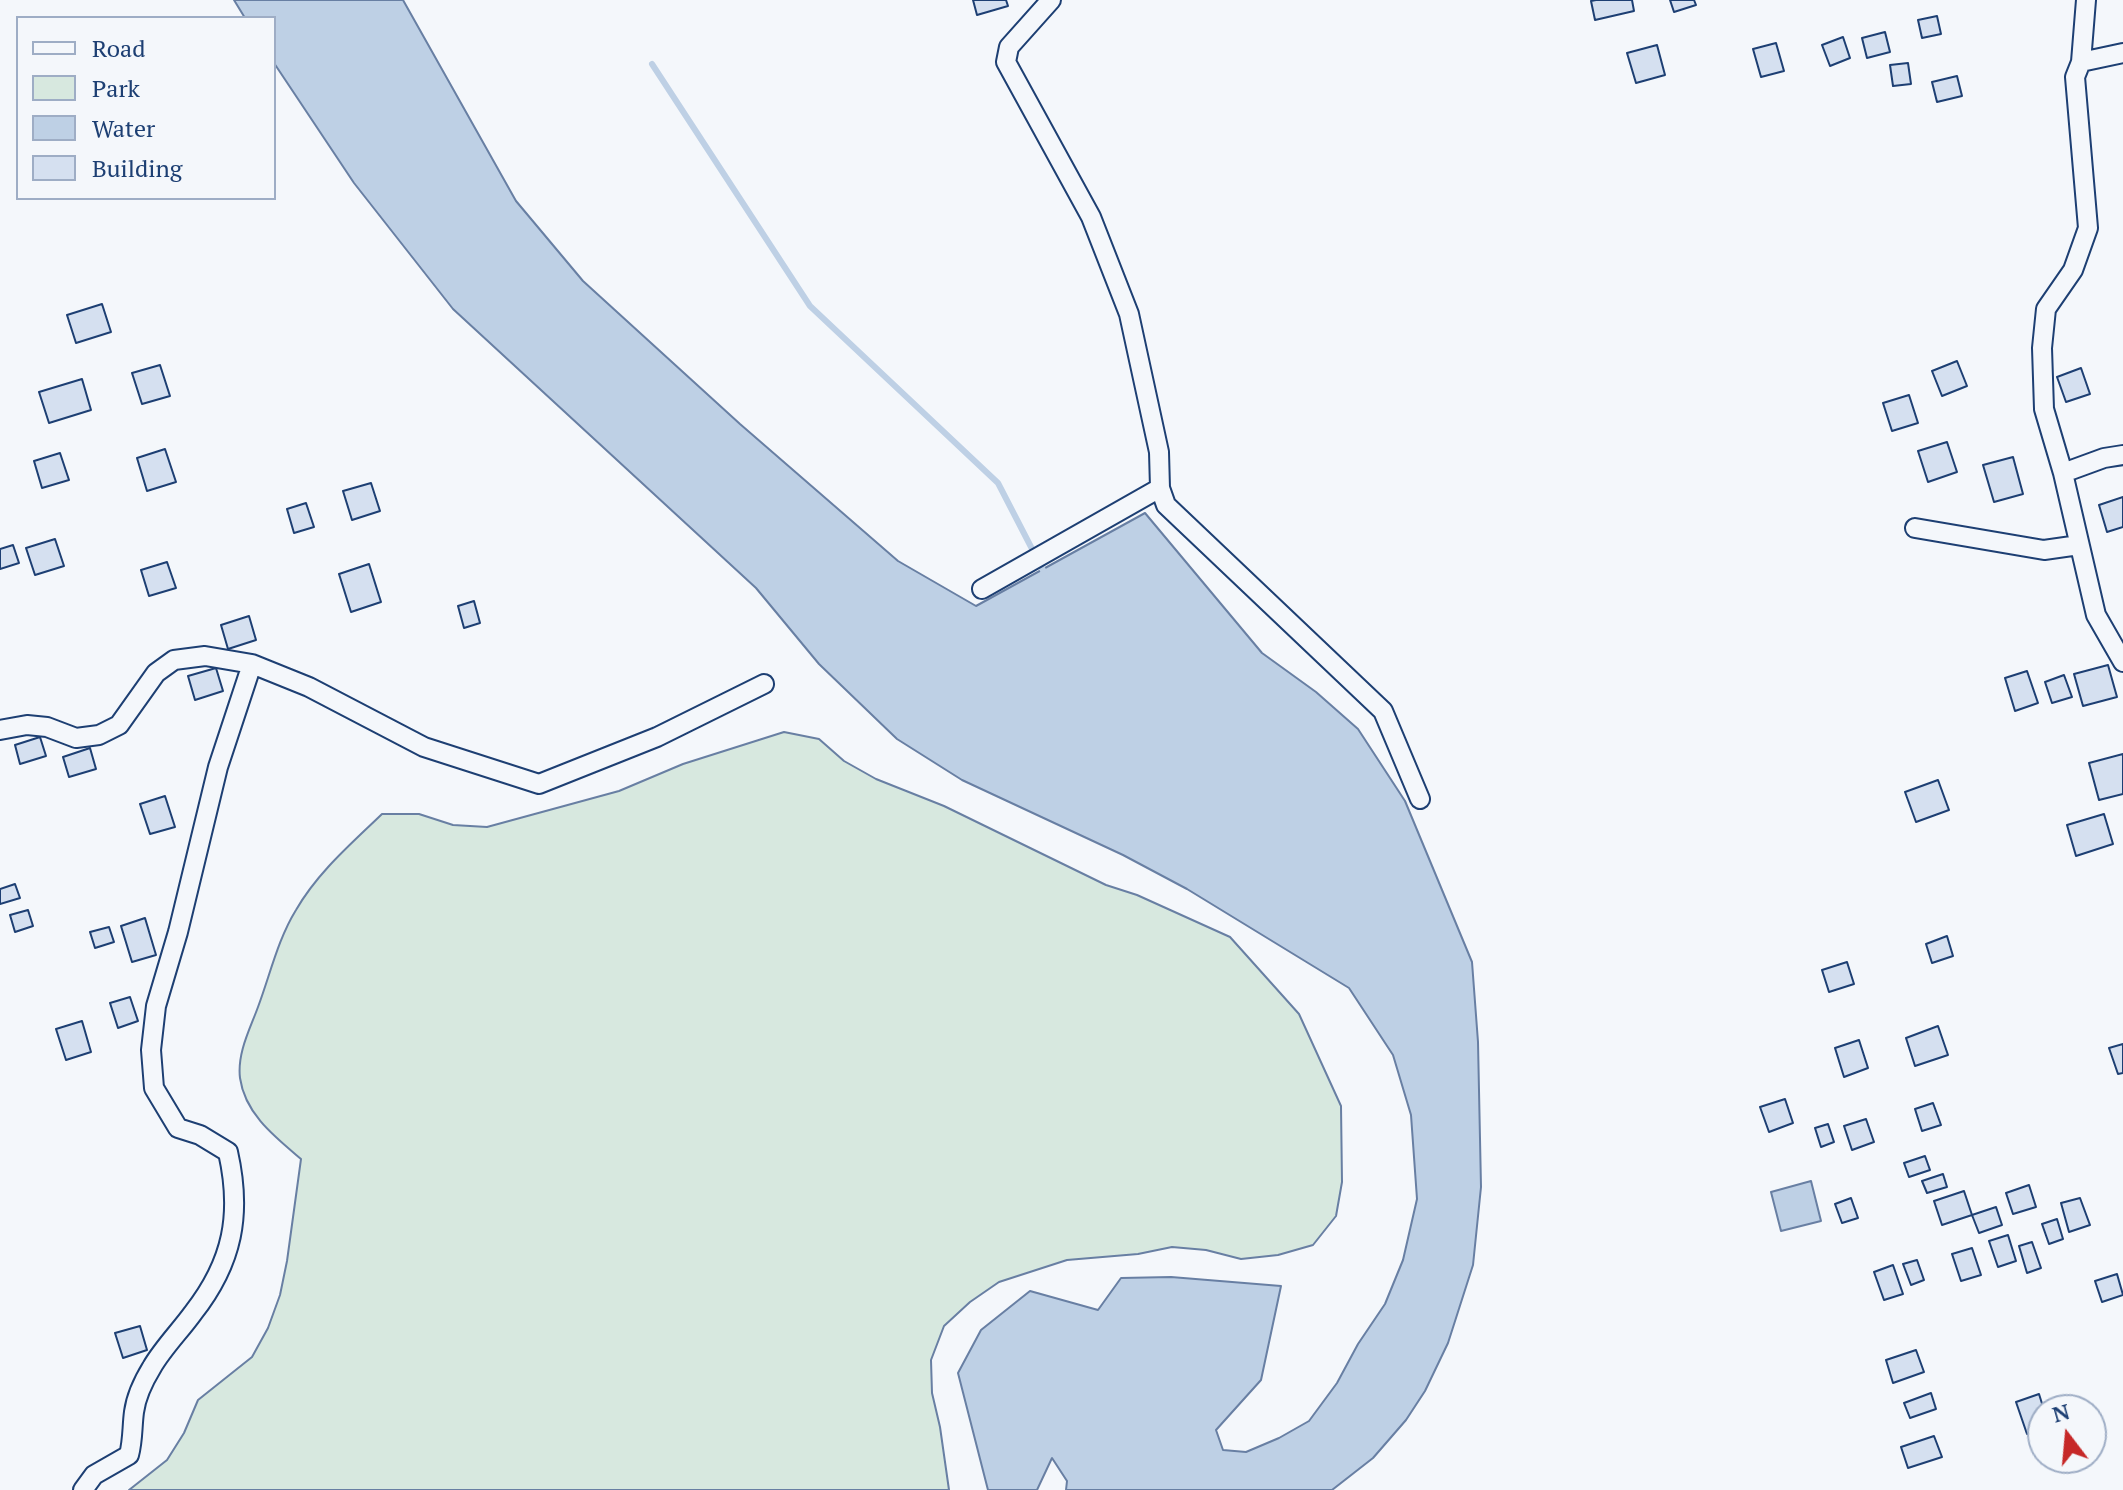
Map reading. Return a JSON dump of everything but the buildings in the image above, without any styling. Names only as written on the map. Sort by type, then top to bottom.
[{"type":"street","points":[[1051,0],[1009,47],[1006,62],[1091,217],[1129,314],[1159,452],[1160,488],[1166,505],[1383,711],[1420,799]]},
{"type":"street","points":[[2086,0],[2081,62],[2075,77],[2088,228],[2073,270],[2046,309],[2042,348],[2044,409],[2063,473],[2096,615],[2123,662]]},
{"type":"street","points":[[2081,62],[2123,53]]},
{"type":"street","points":[[2063,473],[2104,458],[2123,455]]},
{"type":"street","points":[[982,589],[1160,488]]},
{"type":"street","points":[[1915,528],[2044,550],[2079,545]]},
{"type":"street","points":[[0,730],[27,725],[47,727],[76,738],[99,735],[119,725],[156,673],[174,660],[205,656],[252,664],[309,687],[424,747],[539,784],[657,737],[764,684]]},
{"type":"street","points":[[83,1490],[94,1475],[129,1455],[134,1412],[141,1388],[153,1364],[197,1309],[219,1274],[232,1237],[233,1186],[228,1152],[200,1135],[178,1128],[154,1088],[151,1050],[156,1006],[178,932],[218,767],[252,664]]},
{"type":"green space","points":[[784,732],[819,739],[844,761],[876,779],[944,806],[1106,885],[1137,895],[1230,937],[1299,1014],[1341,1106],[1342,1182],[1336,1216],[1313,1245],[1278,1255],[1241,1259],[1206,1250],[1172,1247],[1138,1254],[1067,1260],[999,1282],[970,1302],[944,1326],[931,1360],[932,1393],[949,1490],[129,1490],[167,1460],[184,1433],[198,1400],[252,1357],[268,1328],[280,1295],[301,1159],[263,1124],[248,1103],[240,1078],[240,1059],[284,933],[305,896],[325,871],[382,814],[419,814],[453,825],[487,827],[619,791],[683,764]]},
{"type":"water","points":[[234,0],[403,0],[516,201],[583,281],[740,424],[898,561],[976,606],[1145,513],[1262,653],[1316,692],[1358,729],[1405,801],[1472,962],[1478,1042],[1481,1187],[1473,1265],[1448,1343],[1425,1391],[1406,1420],[1373,1458],[1332,1490],[1066,1490],[1067,1481],[1052,1458],[1037,1490],[988,1490],[958,1373],[981,1330],[1030,1291],[1098,1310],[1121,1278],[1171,1277],[1281,1286],[1261,1380],[1216,1430],[1223,1450],[1246,1452],[1309,1421],[1337,1383],[1385,1304],[1403,1260],[1417,1199],[1411,1115],[1393,1055],[1349,988],[1187,889],[1123,855],[962,780],[897,739],[819,664],[756,588],[453,309],[354,183],[276,66],[276,16],[244,16]]},
{"type":"water","points":[[1811,1181],[1821,1221],[1781,1231],[1771,1192]]},
{"type":"waterway","points":[[652,64],[810,306],[998,483],[1046,576]]}]
